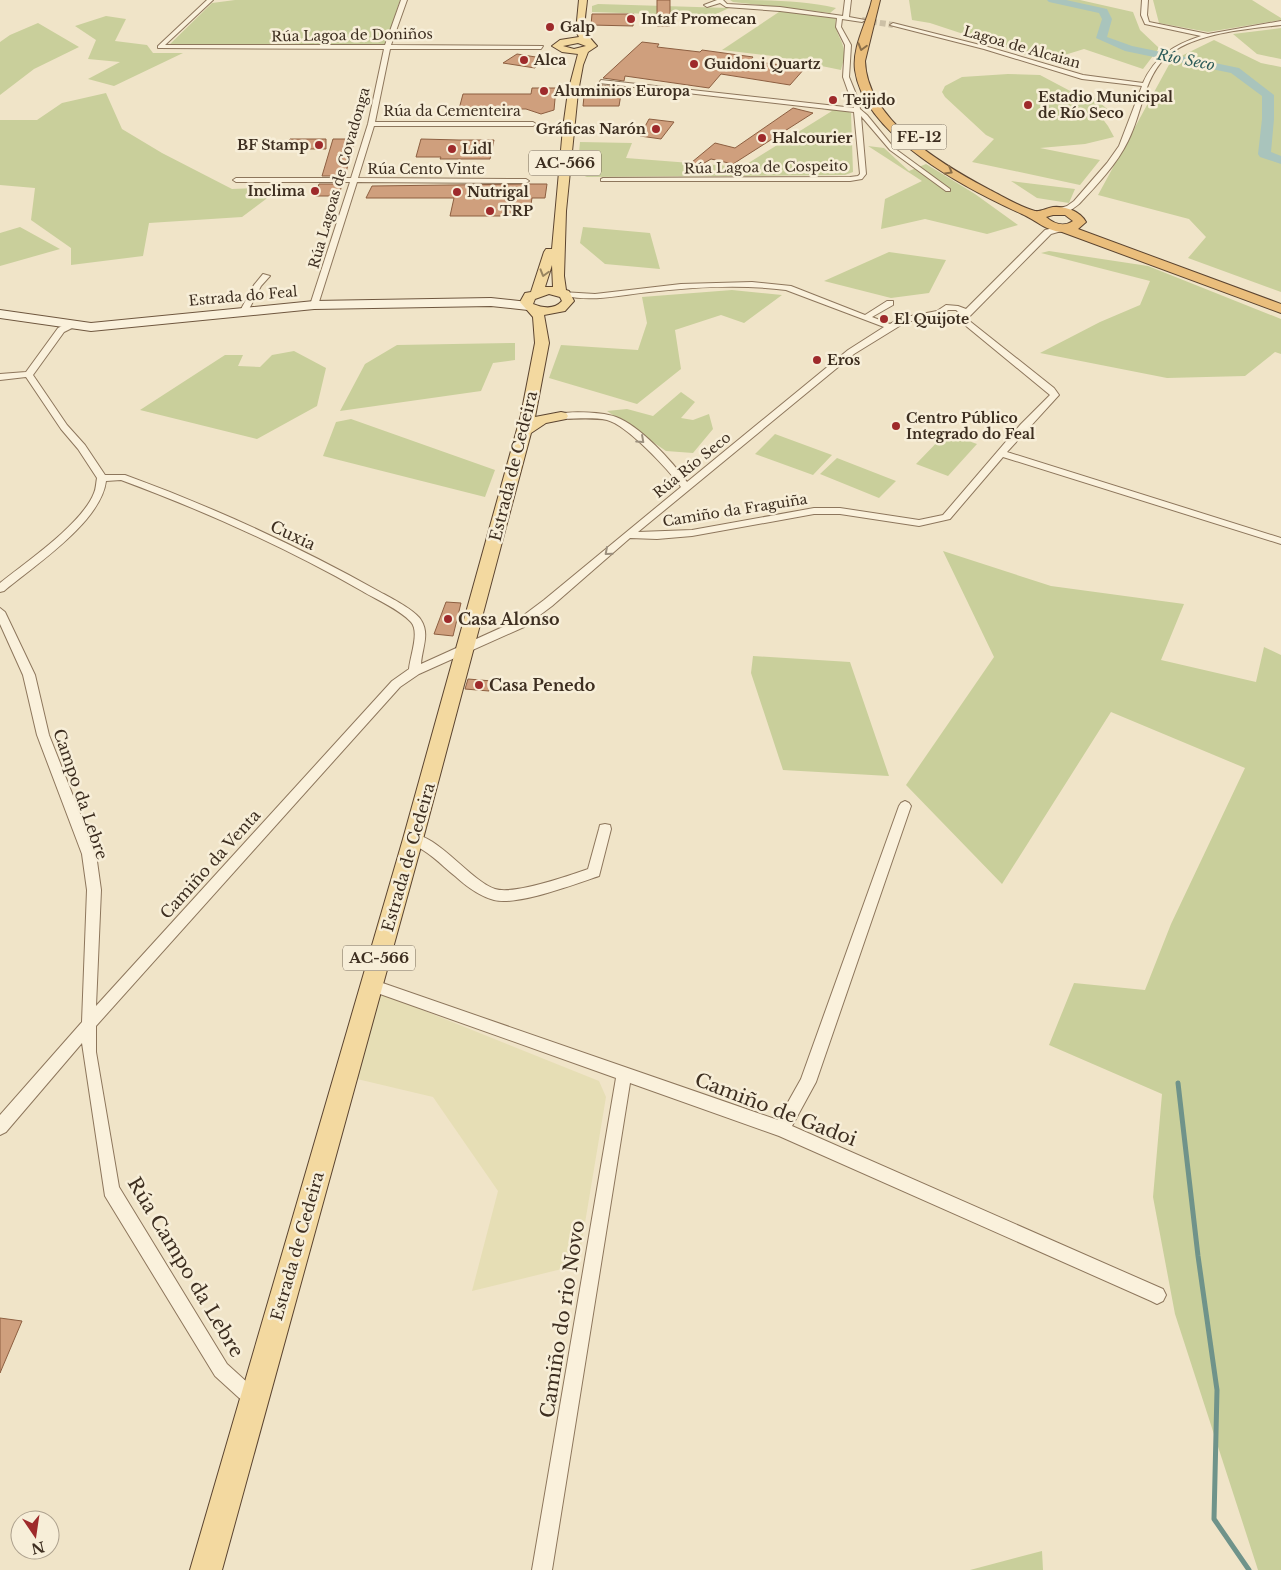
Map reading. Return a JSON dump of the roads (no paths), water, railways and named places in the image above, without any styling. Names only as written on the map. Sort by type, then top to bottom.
[{"type":"highway","name":"FE-12","points":[[876,0],[874,13],[860,55],[862,79],[873,102],[900,134],[942,167],[1044,225]]},
{"type":"highway","name":"FE-12","points":[[908,126],[947,158],[969,172],[1034,206],[1056,211]]},
{"type":"highway","points":[[1281,302],[1106,236],[1075,215],[1056,211],[1041,214],[1044,225],[1063,228],[1281,309]]},
{"type":"highway","points":[[1063,228],[1075,226],[1075,215]]},
{"type":"main road","points":[[564,46],[577,17],[579,0]]},
{"type":"main road","name":"AC-566","points":[[562,301],[556,268],[574,79],[585,46],[580,31],[583,0]]},
{"type":"main road","points":[[533,300],[550,249],[570,80],[570,55],[564,46]]},
{"type":"main road","points":[[541,47],[585,46]]},
{"type":"main road","points":[[548,290],[562,301],[546,311],[533,300],[548,290]]},
{"type":"main road","name":"Estrada do Feal","points":[[0,314],[40,318],[69,326],[91,326],[314,305],[533,300]]},
{"type":"main road","name":"Estrada de Cedeira","points":[[533,300],[539,317],[542,343]]},
{"type":"main road","name":"Estrada de Cedeira","points":[[206,1570],[413,839],[527,416],[542,343],[562,301]]},
{"type":"main road","points":[[527,416],[544,413],[561,416]]},
{"type":"main road","points":[[527,416],[542,419],[561,416]]},
{"type":"street","name":"Rúa Lagoa de Doniños","points":[[210,0],[160,47],[541,47]]},
{"type":"street","name":"Rúa Lagoas de Covadonga","points":[[314,305],[371,124],[387,48],[404,0]]},
{"type":"street","points":[[707,5],[717,3],[720,0],[726,5],[780,9],[862,20]]},
{"type":"street","points":[[848,0],[843,17],[838,22],[838,29],[847,42],[848,54],[845,74],[855,95],[857,110]]},
{"type":"street","points":[[1145,0],[1144,15],[1147,23],[1210,36]]},
{"type":"street","name":"Lagoa de Alcaian","points":[[886,16],[1082,77],[1146,85]]},
{"type":"street","points":[[1075,215],[1126,140],[1146,85],[1163,56],[1210,36],[1281,23]]},
{"type":"street","points":[[601,82],[857,110],[864,114],[874,131],[885,143],[948,190]]},
{"type":"street","name":"Rúa Lagoa de Cospeito","points":[[603,180],[860,178],[863,174],[857,110]]},
{"type":"street","name":"Rúa da Cementeira","points":[[371,124],[533,124]]},
{"type":"street","name":"Rúa Cento Vinte","points":[[236,180],[526,181]]},
{"type":"street","points":[[940,313],[946,318],[964,316],[992,289],[1044,225]]},
{"type":"street","points":[[244,311],[258,285],[266,276]]},
{"type":"street","points":[[562,301],[700,284],[773,285],[788,288],[890,327]]},
{"type":"street","points":[[964,316],[956,308],[992,289]]},
{"type":"street","points":[[562,301],[638,291]]},
{"type":"street","points":[[866,318],[890,303]]},
{"type":"street","name":"Rúa Río Seco","points":[[465,648],[520,624],[548,603],[850,352],[904,320],[940,313],[943,308],[956,308]]},
{"type":"street","name":"Camiño da Fraguiña","points":[[628,535],[657,536],[692,533],[814,511],[840,512],[919,523],[946,517],[1000,453],[1054,395],[1051,390],[1011,360],[964,316]]},
{"type":"street","points":[[0,377],[28,374],[33,370],[62,330],[69,326]]},
{"type":"street","points":[[0,588],[74,525],[88,510],[99,493],[102,478],[82,447],[64,426],[28,374]]},
{"type":"street","points":[[561,416],[611,418],[623,424],[668,465],[680,477],[687,488]]},
{"type":"street","points":[[1000,453],[1281,541]]},
{"type":"street","points":[[668,465],[684,474],[701,476]]},
{"type":"street","name":"Cuxia","points":[[102,478],[122,477],[237,525],[338,573],[396,606],[416,620],[421,632],[415,671]]},
{"type":"street","name":"Campo da Lebre","points":[[0,612],[28,675],[43,735],[89,854],[94,890],[88,1024]]},
{"type":"street","name":"Camiño da Venta","points":[[0,1127],[88,1024],[396,684],[415,671],[465,648]]},
{"type":"street","points":[[782,1129],[808,1082],[905,806]]},
{"type":"street","points":[[413,839],[425,843],[483,890],[498,896],[521,893],[594,872],[605,829]]},
{"type":"street","name":"Camiño de Gadoi","points":[[371,985],[782,1129],[1157,1294]]},
{"type":"street","name":"Rúa Campo da Lebre","points":[[88,1024],[92,1080],[111,1190],[221,1370],[254,1400]]},
{"type":"street","name":"Camiño do rio Novo","points":[[542,1570],[624,1074]]},
{"type":"waterway","name":"Río Seco","points":[[1052,0],[1103,11],[1107,19],[1101,38],[1129,49],[1235,70],[1268,95],[1268,119],[1264,154],[1281,160]]},
{"type":"waterway","points":[[1178,1083],[1198,1256],[1217,1390],[1214,1519],[1249,1570]]},
{"type":"tunnel","points":[[862,20],[893,25]]},
{"type":"place","name":"Intaf Promecan","points":[[631,19]]},
{"type":"place","name":"Galp","points":[[550,27]]},
{"type":"place","name":"Alca","points":[[524,60]]},
{"type":"place","name":"Guidoni Quartz","points":[[694,64]]},
{"type":"place","name":"Aluminios Europa","points":[[544,91]]},
{"type":"place","name":"Teijido","points":[[833,100]]},
{"type":"place","name":"Estadio Municipal de Río Seco","points":[[1028,105]]},
{"type":"place","name":"Gráficas Narón","points":[[656,129]]},
{"type":"place","name":"Halcourier","points":[[762,138]]},
{"type":"place","name":"BF Stamp","points":[[319,145]]},
{"type":"place","name":"Lidl","points":[[452,149]]},
{"type":"place","name":"Inclima","points":[[315,191]]},
{"type":"place","name":"Nutrigal","points":[[457,192]]},
{"type":"place","name":"TRP","points":[[490,211]]},
{"type":"place","name":"El Quijote","points":[[884,319]]},
{"type":"place","name":"Eros","points":[[817,360]]},
{"type":"place","name":"Centro Público Integrado do Feal","points":[[896,426]]},
{"type":"place","name":"Casa Alonso","points":[[448,619]]},
{"type":"place","name":"Casa Penedo","points":[[479,685]]}]
